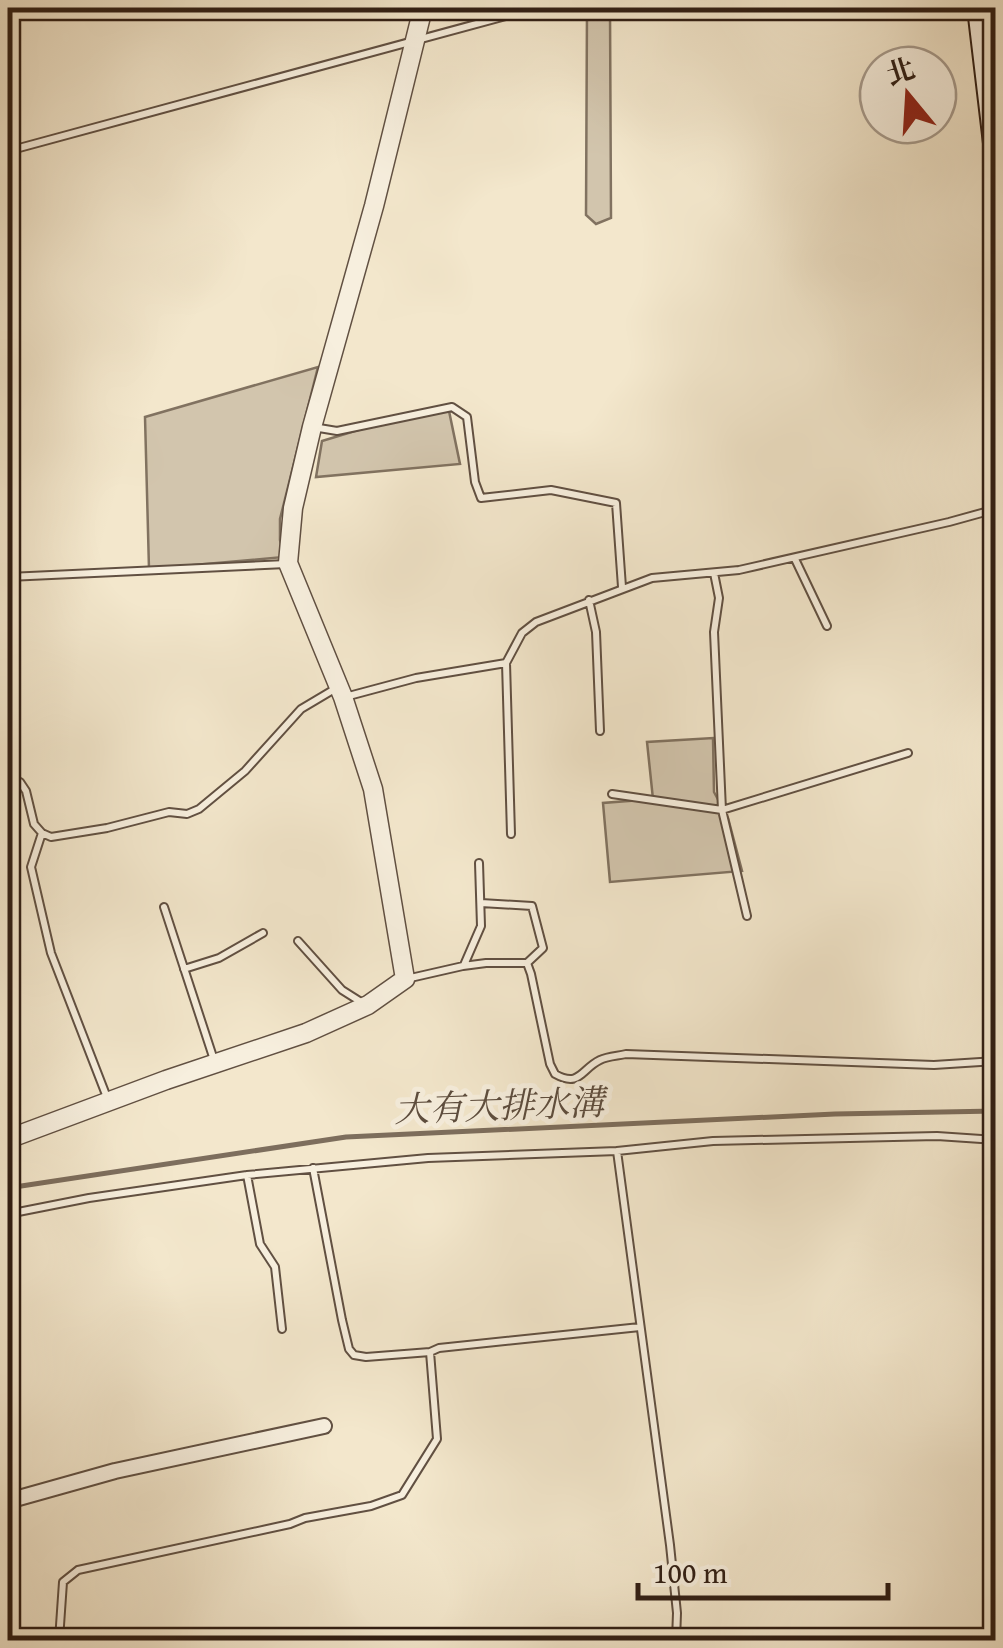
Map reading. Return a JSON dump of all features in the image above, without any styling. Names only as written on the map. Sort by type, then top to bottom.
[{"type":"main road","points":[[978,8],[996,160]]},
{"type":"street","points":[[8,1139],[306,1034],[368,1006],[405,979],[373,789],[341,692],[288,564],[293,508],[312,427],[378,188],[422,8]]},
{"type":"street","points":[[8,1501],[115,1471],[324,1426]]},
{"type":"lane","points":[[8,151],[535,8]]},
{"type":"lane","points":[[312,427],[337,431],[452,407],[467,416],[480,498],[551,490],[616,502],[622,587]]},
{"type":"lane","points":[[511,834],[506,663],[522,633],[536,622],[652,578],[739,570],[794,559],[996,509]]},
{"type":"lane","points":[[794,559],[828,626]]},
{"type":"lane","points":[[8,577],[288,564]]},
{"type":"lane","points":[[714,573],[719,598],[714,632],[722,810],[747,916]]},
{"type":"lane","points":[[589,600],[596,632],[600,731]]},
{"type":"lane","points":[[8,777],[20,782],[34,824],[42,834],[51,837],[168,812],[187,814],[246,771],[301,708],[341,692],[506,663]]},
{"type":"lane","points":[[612,794],[722,810],[908,753]]},
{"type":"lane","points":[[42,834],[31,867],[51,953],[108,1101]]},
{"type":"lane","points":[[464,966],[481,926],[479,863]]},
{"type":"lane","points":[[405,979],[486,963],[526,963],[543,948],[532,906],[480,903]]},
{"type":"lane","points":[[164,908],[215,1063]]},
{"type":"lane","points":[[184,969],[219,958],[263,933]]},
{"type":"lane","points":[[298,941],[342,990],[368,1006]]},
{"type":"lane","points":[[526,963],[550,1064],[562,1078],[579,1077],[602,1059],[626,1054],[934,1065],[996,1061]]},
{"type":"lane","points":[[8,1214],[247,1175],[428,1158],[617,1151],[713,1141],[938,1136],[996,1140]]},
{"type":"lane","points":[[617,1151],[670,1546],[676,1640]]},
{"type":"lane","points":[[313,1168],[349,1349],[354,1355],[430,1352],[640,1328]]},
{"type":"lane","points":[[247,1175],[260,1244],[276,1267],[282,1329]]},
{"type":"lane","points":[[59,1640],[63,1582],[78,1570],[371,1506],[402,1495],[437,1439],[430,1352]]},
{"type":"shaded area","points":[[587,8],[610,8],[611,218],[596,224],[586,215]]},
{"type":"shaded area","points":[[318,367],[280,519],[284,557],[149,569],[145,417]]},
{"type":"shaded area","points":[[424,410],[449,411],[460,464],[316,477],[322,441]]},
{"type":"shaded area","points":[[713,738],[714,792],[728,818],[742,871],[610,882],[603,803],[653,799],[647,742]]},
{"type":"waterway","name":"大有大排水溝","points":[[8,1188],[346,1137],[835,1114],[996,1111]]}]
